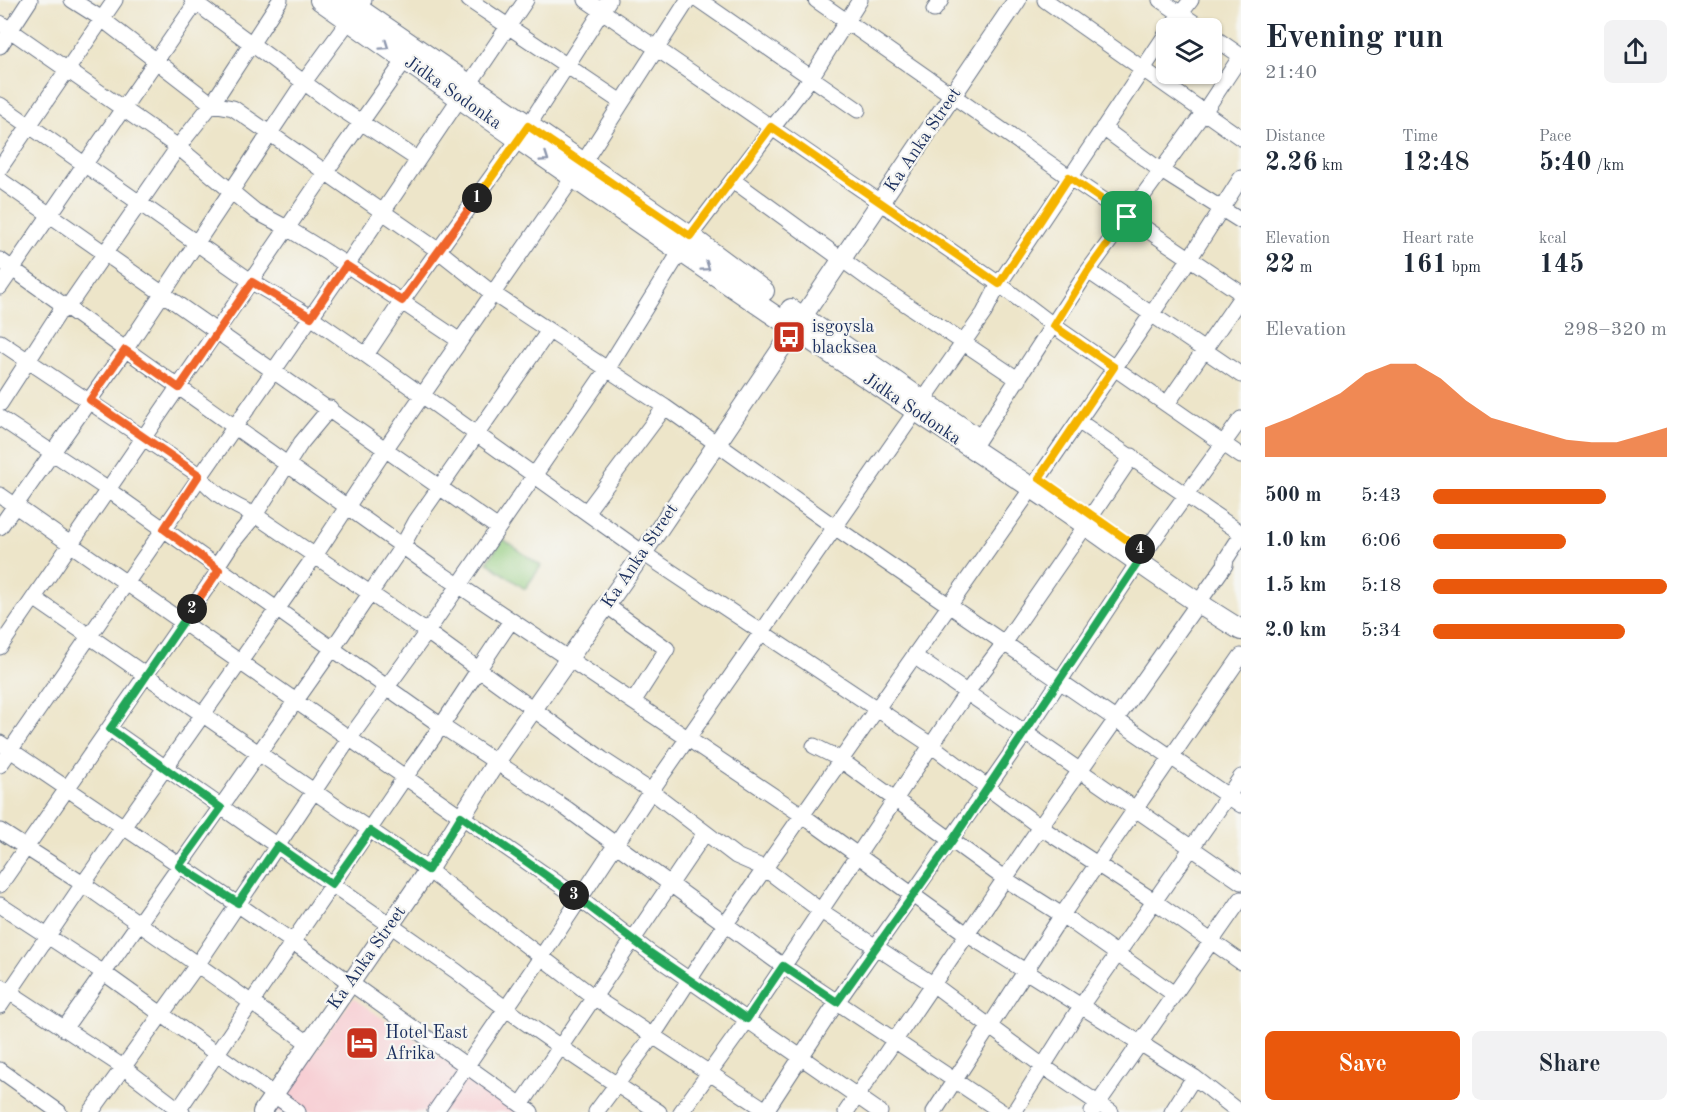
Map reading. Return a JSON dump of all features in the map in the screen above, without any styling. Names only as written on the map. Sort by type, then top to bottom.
[{"type":"main road","name":"Jidka Sodonka","points":[[320,0],[354,7],[464,92],[686,243],[919,406],[1089,520],[1241,630]]},
{"type":"main road","name":"Jidka Sodonka","points":[[354,7],[405,60],[464,92]]},
{"type":"main road","name":"Jidka Sodonka","points":[[919,406],[978,440],[1035,483]]},
{"type":"main road","name":"Jidka Sodonka","points":[[1200,599],[1241,618]]},
{"type":"street","points":[[0,46],[5,26],[30,0]]},
{"type":"street","points":[[72,0],[102,19],[212,104],[233,108],[439,251],[492,293],[548,332],[665,406],[836,528],[950,604],[1241,806]]},
{"type":"street","points":[[0,168],[115,0]]},
{"type":"street","points":[[0,404],[59,313],[67,308],[139,201],[212,104],[280,0]]},
{"type":"street","points":[[469,0],[621,102]]},
{"type":"street","points":[[0,765],[5,747],[89,636],[164,529],[526,0]]},
{"type":"street","points":[[586,0],[605,6],[657,47],[999,284],[1054,326],[1241,456]]},
{"type":"street","points":[[511,621],[478,669],[443,727],[405,777],[179,1111],[123,1067],[64,1029],[3,995],[314,557],[386,448],[578,170],[688,0]]},
{"type":"street","points":[[699,0],[858,110]]},
{"type":"street","points":[[816,0],[847,19],[1127,217],[1241,292]]},
{"type":"street","points":[[91,1112],[196,965],[348,739],[427,632],[608,368],[686,243],[734,181],[771,127],[812,76],[860,0]]},
{"type":"street","name":"Ka Anka Street","points":[[262,1112],[307,1042],[351,983],[428,870],[496,762],[643,553],[1017,0]]},
{"type":"street","points":[[1045,0],[1241,138]]},
{"type":"street","points":[[1160,0],[1187,18]]},
{"type":"street","points":[[1178,18],[1191,0]]},
{"type":"street","points":[[0,287],[6,265],[52,214],[195,1],[304,82],[417,159]]},
{"type":"street","points":[[366,355],[523,133],[605,6]]},
{"type":"street","points":[[0,527],[125,350],[354,7]]},
{"type":"street","points":[[5,26],[178,147],[255,211],[346,265],[460,341]]},
{"type":"street","points":[[978,440],[1088,271],[1204,112],[1241,56],[1222,43]]},
{"type":"street","points":[[435,1112],[506,1010],[651,791],[984,313],[999,284],[1156,48]]},
{"type":"street","points":[[0,647],[69,543],[179,388],[361,120],[405,60]]},
{"type":"street","points":[[0,105],[252,282],[311,317],[366,355],[643,553],[931,745],[1040,828],[1154,901],[1241,962]]},
{"type":"street","points":[[1102,129],[1160,170],[1241,221]]},
{"type":"street","points":[[596,1112],[652,1037],[764,868],[1078,421],[1190,258],[1241,178]]},
{"type":"street","points":[[0,180],[52,214],[273,371],[330,408],[498,528]]},
{"type":"street","points":[[734,181],[1018,380]]},
{"type":"street","points":[[6,265],[235,425],[288,467],[511,621],[801,816],[914,894],[968,935],[1194,1077],[1239,1112]]},
{"type":"street","points":[[1088,271],[1241,375]]},
{"type":"street","points":[[1167,404],[1241,297]]},
{"type":"street","points":[[64,1029],[333,648],[403,545],[439,487],[548,332]]},
{"type":"street","points":[[0,342],[144,436],[199,475],[209,488],[234,506],[255,515],[427,632],[535,708],[602,759],[651,791],[736,856],[764,868],[821,911],[934,985],[1095,1107],[1111,1112]]},
{"type":"street","points":[[587,511],[665,406]]},
{"type":"street","points":[[0,885],[219,570],[219,563],[288,467],[301,443],[330,408]]},
{"type":"street","points":[[0,418],[108,489],[276,610],[616,845],[783,966],[1002,1112]]},
{"type":"street","points":[[34,597],[428,870],[595,998],[652,1037],[709,1071],[766,1111],[837,1002],[952,841],[1142,557],[1188,496],[1241,419]]},
{"type":"street","points":[[846,1112],[1200,599],[1241,534],[1132,456],[1078,421]]},
{"type":"street","points":[[681,1112],[821,911],[894,798],[967,692],[1005,642],[1132,456]]},
{"type":"street","points":[[0,495],[580,899],[690,981],[880,1112]]},
{"type":"street","points":[[606,605],[667,649],[633,702]]},
{"type":"street","points":[[914,656],[1024,735],[1241,882]]},
{"type":"street","points":[[934,1112],[957,1080],[989,1026],[1062,915],[1098,866],[1169,757],[1241,656]]},
{"type":"street","points":[[110,729],[390,925],[506,1010],[615,1085],[660,1112]]},
{"type":"street","points":[[814,746],[894,798],[1005,879],[1062,915],[1174,994]]},
{"type":"street","points":[[5,747],[124,826],[179,866],[238,903],[526,1109],[561,1047],[705,833]]},
{"type":"street","points":[[1014,1112],[1081,1006],[1241,777]]},
{"type":"street","points":[[0,831],[83,884],[307,1042]]},
{"type":"street","points":[[1095,1107],[1241,899]]},
{"type":"street","points":[[0,905],[104,973],[298,1112]]},
{"type":"street","points":[[0,1071],[59,1112]]},
{"type":"street","points":[[1172,1112],[1194,1077]]},
{"type":"shaded area","points":[[353,998],[521,1112],[273,1112]]},
{"type":"green space","points":[[503,539],[541,566],[525,589],[487,562]]},
{"type":"place","name":"isgoysla blacksea","points":[[789,337]]},
{"type":"place","name":"Hotel East Afrika","points":[[362,1043]]},
{"type":"route","points":[[528,126],[690,236],[734,181],[771,127],[824,166],[999,284],[1069,177],[1127,217],[1088,271],[1054,326],[1114,367],[1039,478],[1145,552],[952,841],[837,1002],[783,966],[747,1019],[649,952],[580,899],[461,816],[428,870],[370,831],[332,884],[277,846],[238,903],[179,866],[221,808],[110,729],[219,570],[164,529],[199,475],[90,400],[125,350],[179,388],[252,282],[311,317],[346,265],[402,301],[528,126]]}]
